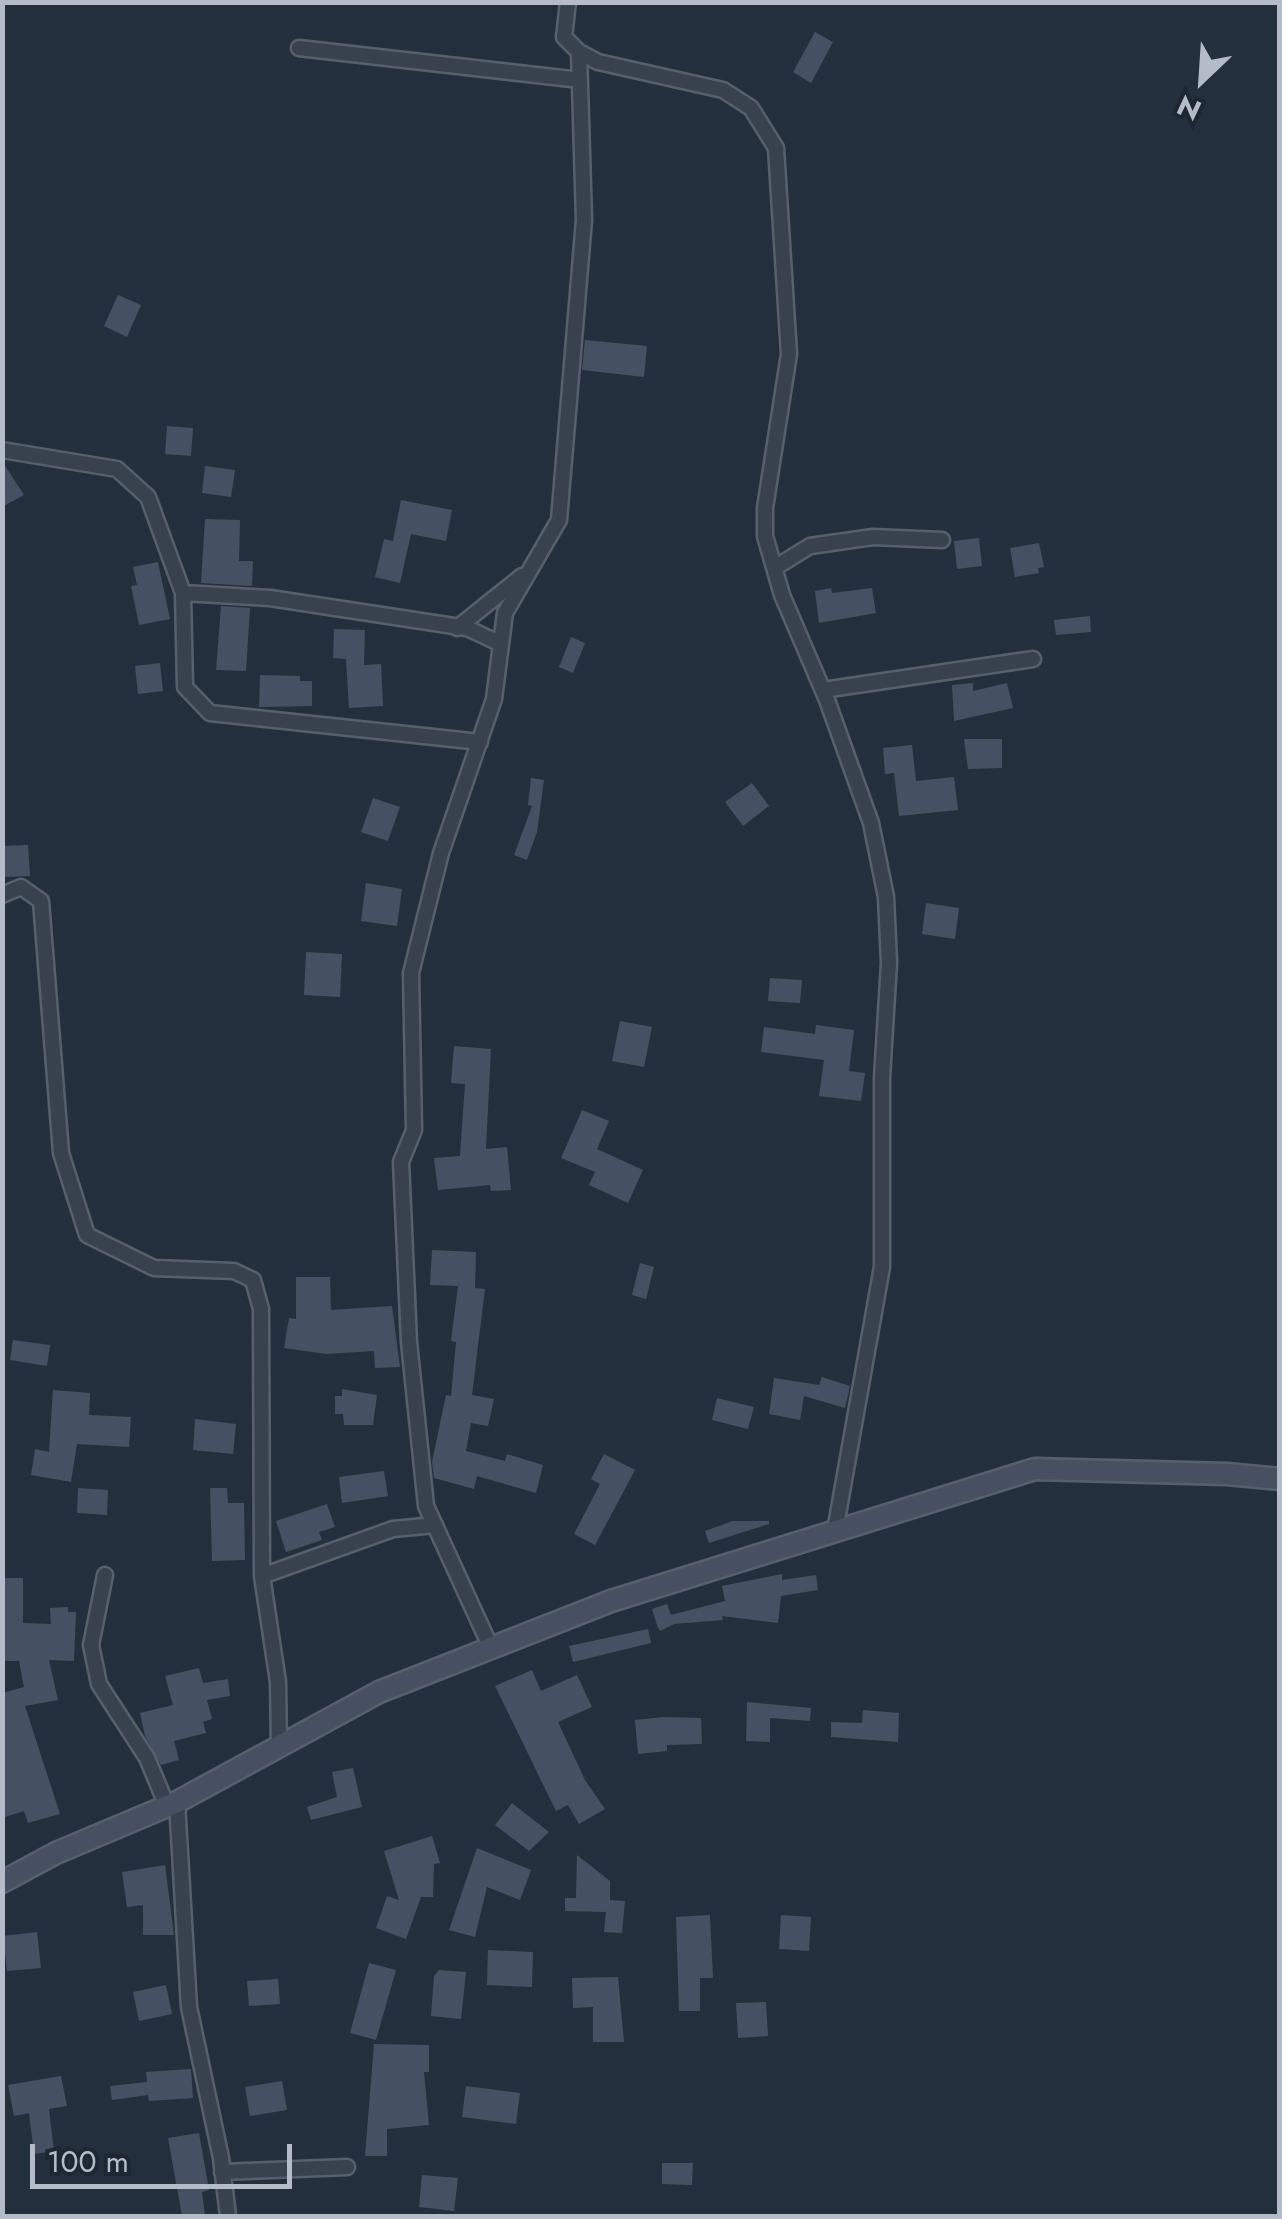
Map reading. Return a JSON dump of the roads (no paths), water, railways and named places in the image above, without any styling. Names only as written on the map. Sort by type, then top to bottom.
[{"type":"street","points":[[568,2],[564,37],[579,52],[598,62],[723,90],[751,108],[776,148],[789,354],[764,508],[764,536],[782,595],[823,690],[871,823],[886,897],[890,963],[882,1078],[882,1267],[835,1531]]},
{"type":"street","points":[[299,48],[580,80]]},
{"type":"street","points":[[491,1648],[426,1506],[409,1342],[401,1162],[414,1130],[411,973],[441,853],[494,700],[505,613],[559,520],[584,220],[579,52]]},
{"type":"street","points":[[2,450],[118,469],[148,497],[183,593],[185,687],[210,713],[480,742]]},
{"type":"street","points":[[776,567],[810,546],[873,537],[942,540]]},
{"type":"street","points":[[456,629],[530,570]]},
{"type":"street","points":[[183,593],[270,598],[467,628],[501,644]]},
{"type":"street","points":[[823,690],[1032,659]]},
{"type":"street","points":[[2,895],[21,886],[41,901],[60,1153],[87,1235],[154,1268],[234,1272],[253,1280],[261,1309],[262,1576],[278,1682],[280,1748]]},
{"type":"street","points":[[2,1882],[56,1853],[172,1804],[379,1692],[611,1601],[1035,1469],[1227,1474],[1280,1480]]},
{"type":"street","points":[[262,1576],[393,1528],[435,1526]]},
{"type":"street","points":[[105,1575],[91,1645],[99,1684],[172,1804],[188,2007],[228,2216]]},
{"type":"street","points":[[222,2172],[347,2166]]}]
